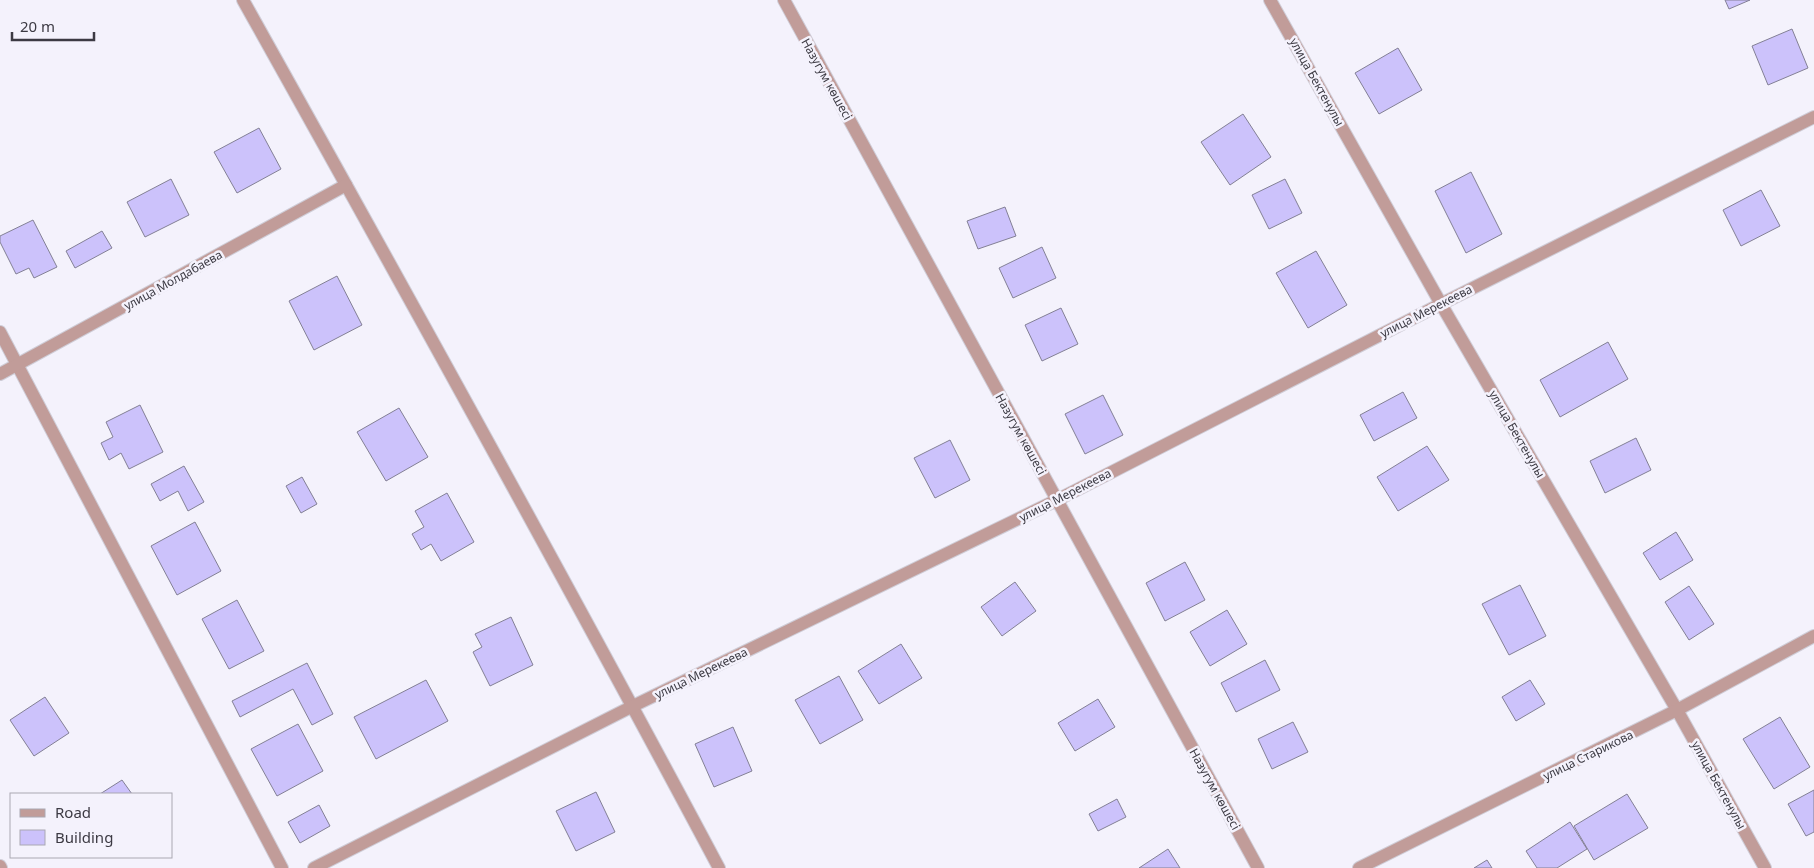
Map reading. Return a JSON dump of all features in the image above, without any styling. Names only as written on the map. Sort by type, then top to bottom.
[{"type":"street","points":[[243,0],[346,184],[719,868]]},
{"type":"street","name":"Назугум көшесі","points":[[784,0],[1258,868]]},
{"type":"street","name":"улица Бектенулы","points":[[1270,0],[1441,304],[1677,710],[1765,868]]},
{"type":"street","name":"улица Мерекеева","points":[[314,868],[632,706],[1057,500],[1441,304],[1814,117]]},
{"type":"street","name":"улица Молдабаева","points":[[0,374],[346,184]]},
{"type":"street","points":[[0,332],[282,868]]},
{"type":"street","name":"улица Старикова","points":[[1359,868],[1677,710],[1814,636]]},
{"type":"building","points":[[1725,0],[1750,0],[1729,9]]},
{"type":"building","points":[[1792,29],[1808,68],[1768,85],[1752,46]]},
{"type":"building","points":[[1398,48],[1422,90],[1379,114],[1355,73]]},
{"type":"building","points":[[1243,114],[1271,157],[1230,185],[1201,142]]},
{"type":"building","points":[[259,128],[281,169],[237,193],[214,152]]},
{"type":"building","points":[[1471,172],[1502,234],[1466,253],[1435,191]]},
{"type":"building","points":[[171,179],[189,215],[145,237],[127,202]]},
{"type":"building","points":[[1285,179],[1302,213],[1269,229],[1252,195]]},
{"type":"building","points":[[1761,190],[1780,226],[1741,246],[1723,210]]},
{"type":"building","points":[[1005,207],[1016,236],[978,249],[967,221]]},
{"type":"building","points":[[33,220],[57,267],[34,278],[29,268],[16,274],[0,242],[0,236]]},
{"type":"building","points":[[102,231],[112,248],[75,268],[66,251]]},
{"type":"building","points":[[1042,247],[1056,278],[1013,298],[999,268]]},
{"type":"building","points":[[1316,251],[1347,305],[1308,328],[1276,273]]},
{"type":"building","points":[[337,276],[362,325],[314,350],[289,301]]},
{"type":"building","points":[[1061,308],[1078,344],[1042,361],[1025,325]]},
{"type":"building","points":[[1608,342],[1628,379],[1560,417],[1540,380]]},
{"type":"building","points":[[1403,392],[1417,418],[1374,441],[1360,415]]},
{"type":"building","points":[[1103,395],[1123,435],[1085,454],[1065,414]]},
{"type":"building","points":[[140,405],[163,452],[129,469],[121,453],[109,460],[101,443],[113,437],[106,422]]},
{"type":"building","points":[[399,408],[428,457],[386,481],[357,432]]},
{"type":"building","points":[[1636,438],[1651,470],[1605,493],[1590,461]]},
{"type":"building","points":[[950,440],[970,480],[935,498],[914,458]]},
{"type":"building","points":[[1427,446],[1449,480],[1398,511],[1377,477]]},
{"type":"building","points":[[184,466],[204,502],[188,511],[178,491],[160,501],[151,484]]},
{"type":"building","points":[[302,477],[317,504],[301,513],[286,486]]},
{"type":"building","points":[[447,493],[474,542],[441,561],[431,544],[421,550],[412,534],[424,527],[415,511]]},
{"type":"building","points":[[195,522],[221,571],[177,595],[151,546]]},
{"type":"building","points":[[1676,532],[1693,560],[1660,580],[1643,553]]},
{"type":"building","points":[[1185,562],[1205,600],[1165,621],[1146,583]]},
{"type":"building","points":[[1015,582],[1036,611],[1002,636],[981,607]]},
{"type":"building","points":[[1520,585],[1546,636],[1509,655],[1482,604]]},
{"type":"building","points":[[1689,586],[1714,624],[1689,640],[1665,602]]},
{"type":"building","points":[[237,600],[264,651],[229,669],[202,619]]},
{"type":"building","points":[[1227,610],[1247,644],[1210,666],[1190,632]]},
{"type":"building","points":[[511,617],[533,665],[490,686],[473,652],[482,647],[475,634]]},
{"type":"building","points":[[901,644],[922,678],[879,704],[858,671]]},
{"type":"building","points":[[1265,660],[1280,690],[1236,712],[1221,683]]},
{"type":"building","points":[[307,663],[333,714],[312,725],[293,689],[240,717],[232,701]]},
{"type":"building","points":[[839,676],[863,720],[820,744],[795,700]]},
{"type":"building","points":[[426,680],[448,721],[376,759],[354,717]]},
{"type":"building","points":[[1530,680],[1545,704],[1516,721],[1502,697]]},
{"type":"building","points":[[45,697],[69,733],[34,756],[10,720]]},
{"type":"building","points":[[1098,699],[1115,727],[1075,751],[1058,723]]},
{"type":"building","points":[[1780,717],[1810,767],[1774,789],[1743,739]]},
{"type":"building","points":[[1293,722],[1308,752],[1272,769],[1258,739]]},
{"type":"building","points":[[298,724],[323,771],[277,796],[251,749]]},
{"type":"building","points":[[733,727],[752,771],[714,787],[695,744]]},
{"type":"building","points":[[122,780],[131,793],[102,793]]},
{"type":"building","points":[[1814,790],[1814,832],[1806,836],[1788,804]]},
{"type":"building","points":[[596,792],[615,832],[576,851],[556,811]]},
{"type":"building","points":[[1627,794],[1648,828],[1594,860],[1574,826]]},
{"type":"building","points":[[1117,799],[1126,817],[1098,831],[1089,814]]},
{"type":"building","points":[[319,805],[330,826],[300,843],[288,822]]},
{"type":"building","points":[[1570,822],[1587,849],[1557,868],[1537,868],[1526,851]]},
{"type":"building","points":[[1168,849],[1180,868],[1139,868]]},
{"type":"building","points":[[1487,860],[1492,868],[1474,868]]}]
